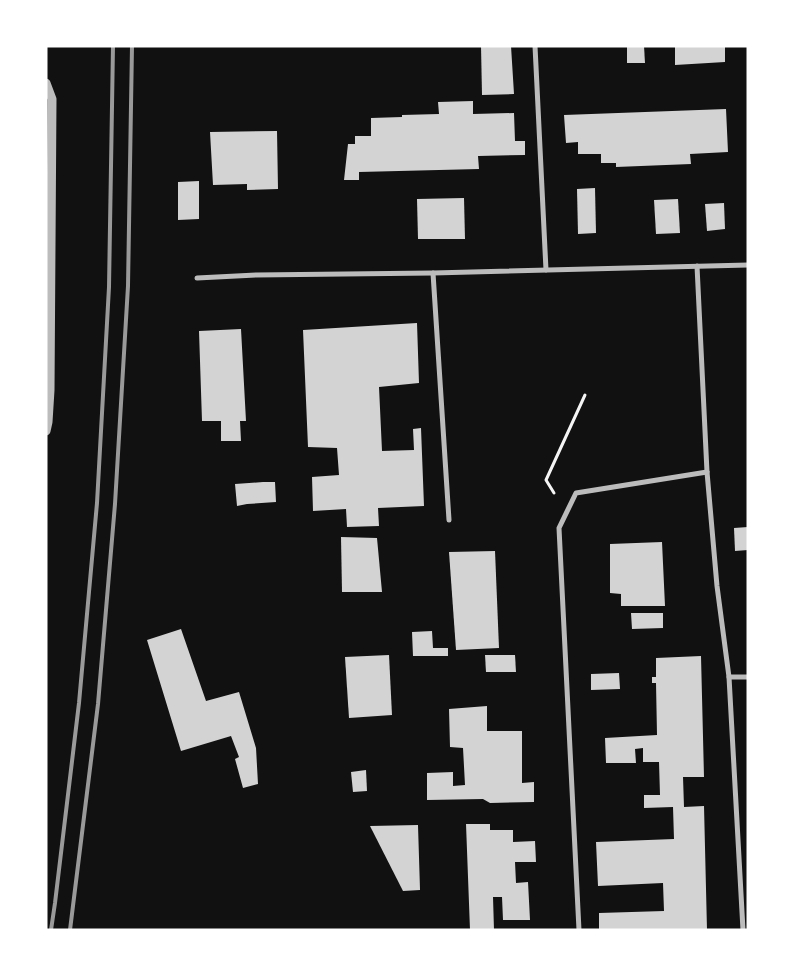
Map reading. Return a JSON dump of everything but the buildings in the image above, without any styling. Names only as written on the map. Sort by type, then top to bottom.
[{"type":"street","points":[[535,46],[546,270]]},
{"type":"street","points":[[46,83],[52,99],[50,390],[46,431]]},
{"type":"street","points":[[198,278],[256,275],[433,273],[748,265]]},
{"type":"street","points":[[697,266],[707,472],[717,586],[728,677],[743,930]]},
{"type":"street","points":[[433,273],[448,520]]},
{"type":"street","points":[[579,930],[559,528],[576,493],[707,472]]},
{"type":"street","points":[[728,677],[748,677]]},
{"type":"path","points":[[566,512],[546,480],[585,395]]},
{"type":"railway","points":[[51,930],[79,703],[97,503],[109,287],[113,46]]},
{"type":"railway","points":[[70,930],[98,704],[115,504],[128,286],[132,46]]}]
